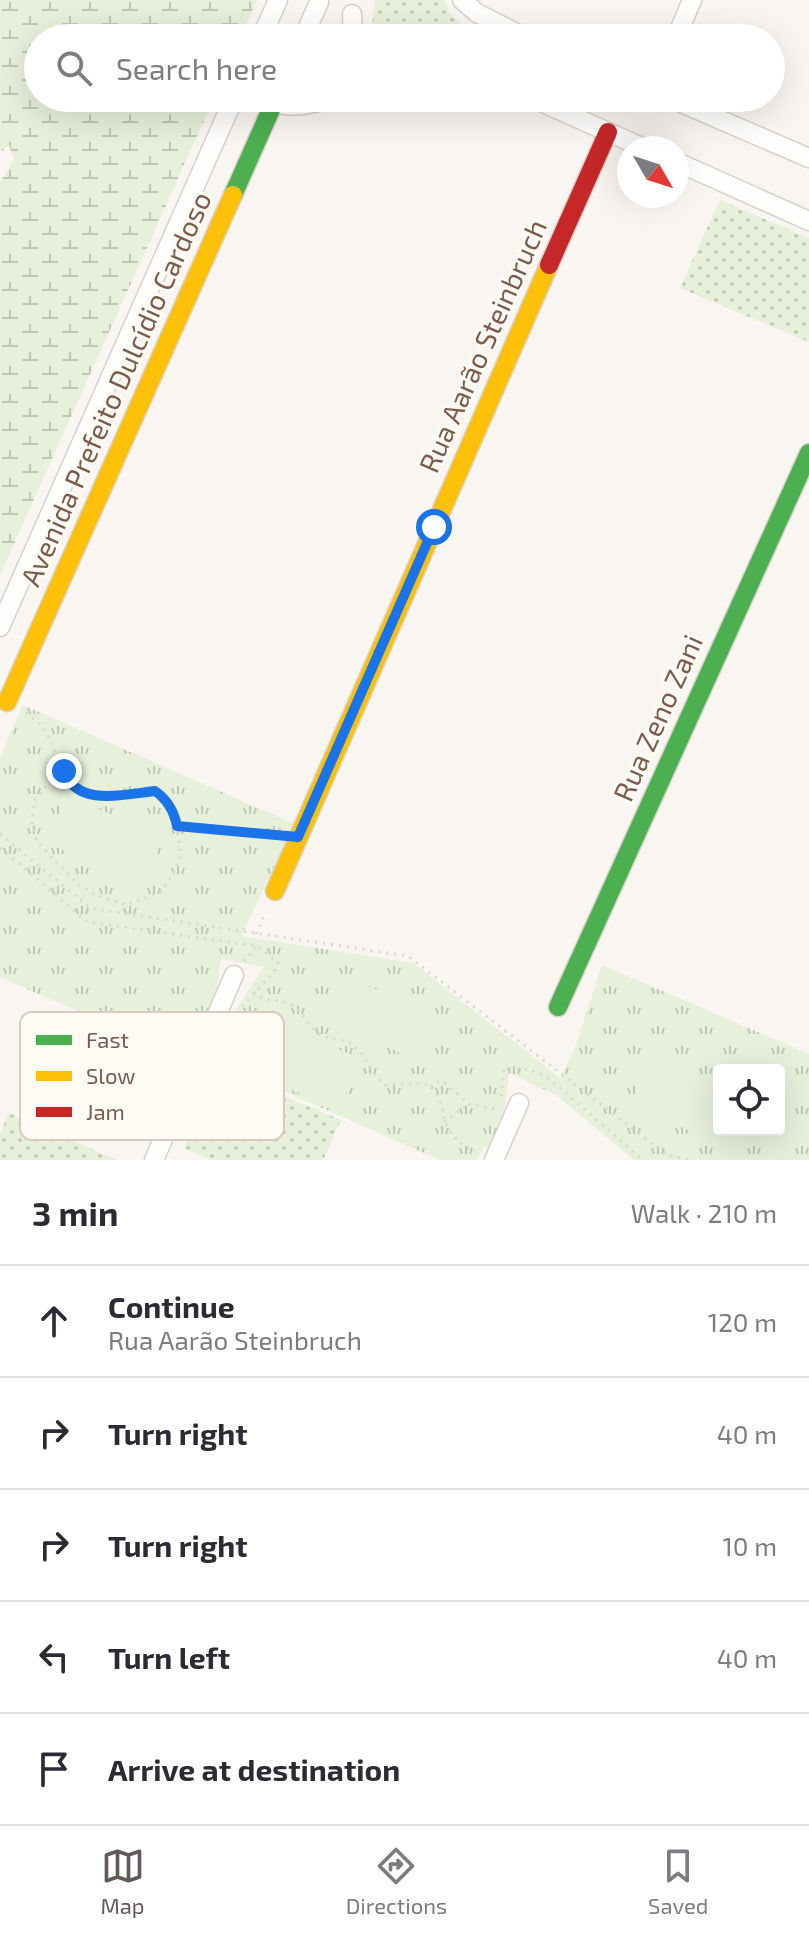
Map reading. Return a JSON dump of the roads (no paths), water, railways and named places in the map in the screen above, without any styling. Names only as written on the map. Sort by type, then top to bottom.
[{"type":"street","points":[[267,24],[278,0]]},
{"type":"street","points":[[462,0],[477,13],[499,24]]},
{"type":"street","points":[[682,24],[692,0]]},
{"type":"street","points":[[309,24],[319,2]]},
{"type":"street","points":[[352,14],[352,24]]},
{"type":"street","name":"Avenida Prefeito Dulcídio Cardoso","points":[[0,627],[228,112]]},
{"type":"street","name":"Avenida Prefeito Dulcídio Cardoso","points":[[7,702],[264,112]]},
{"type":"street","points":[[563,112],[617,136]]},
{"type":"street","points":[[704,112],[809,158]]},
{"type":"street","name":"Rua Aarão Steinbruch","points":[[275,891],[608,132]]},
{"type":"street","points":[[689,167],[809,221]]},
{"type":"street","name":"Rua Zeno Zani","points":[[558,1007],[809,453]]},
{"type":"street","points":[[218,1012],[234,975]]},
{"type":"street","points":[[494,1160],[519,1103]]},
{"type":"street","points":[[154,1160],[163,1140]]}]
